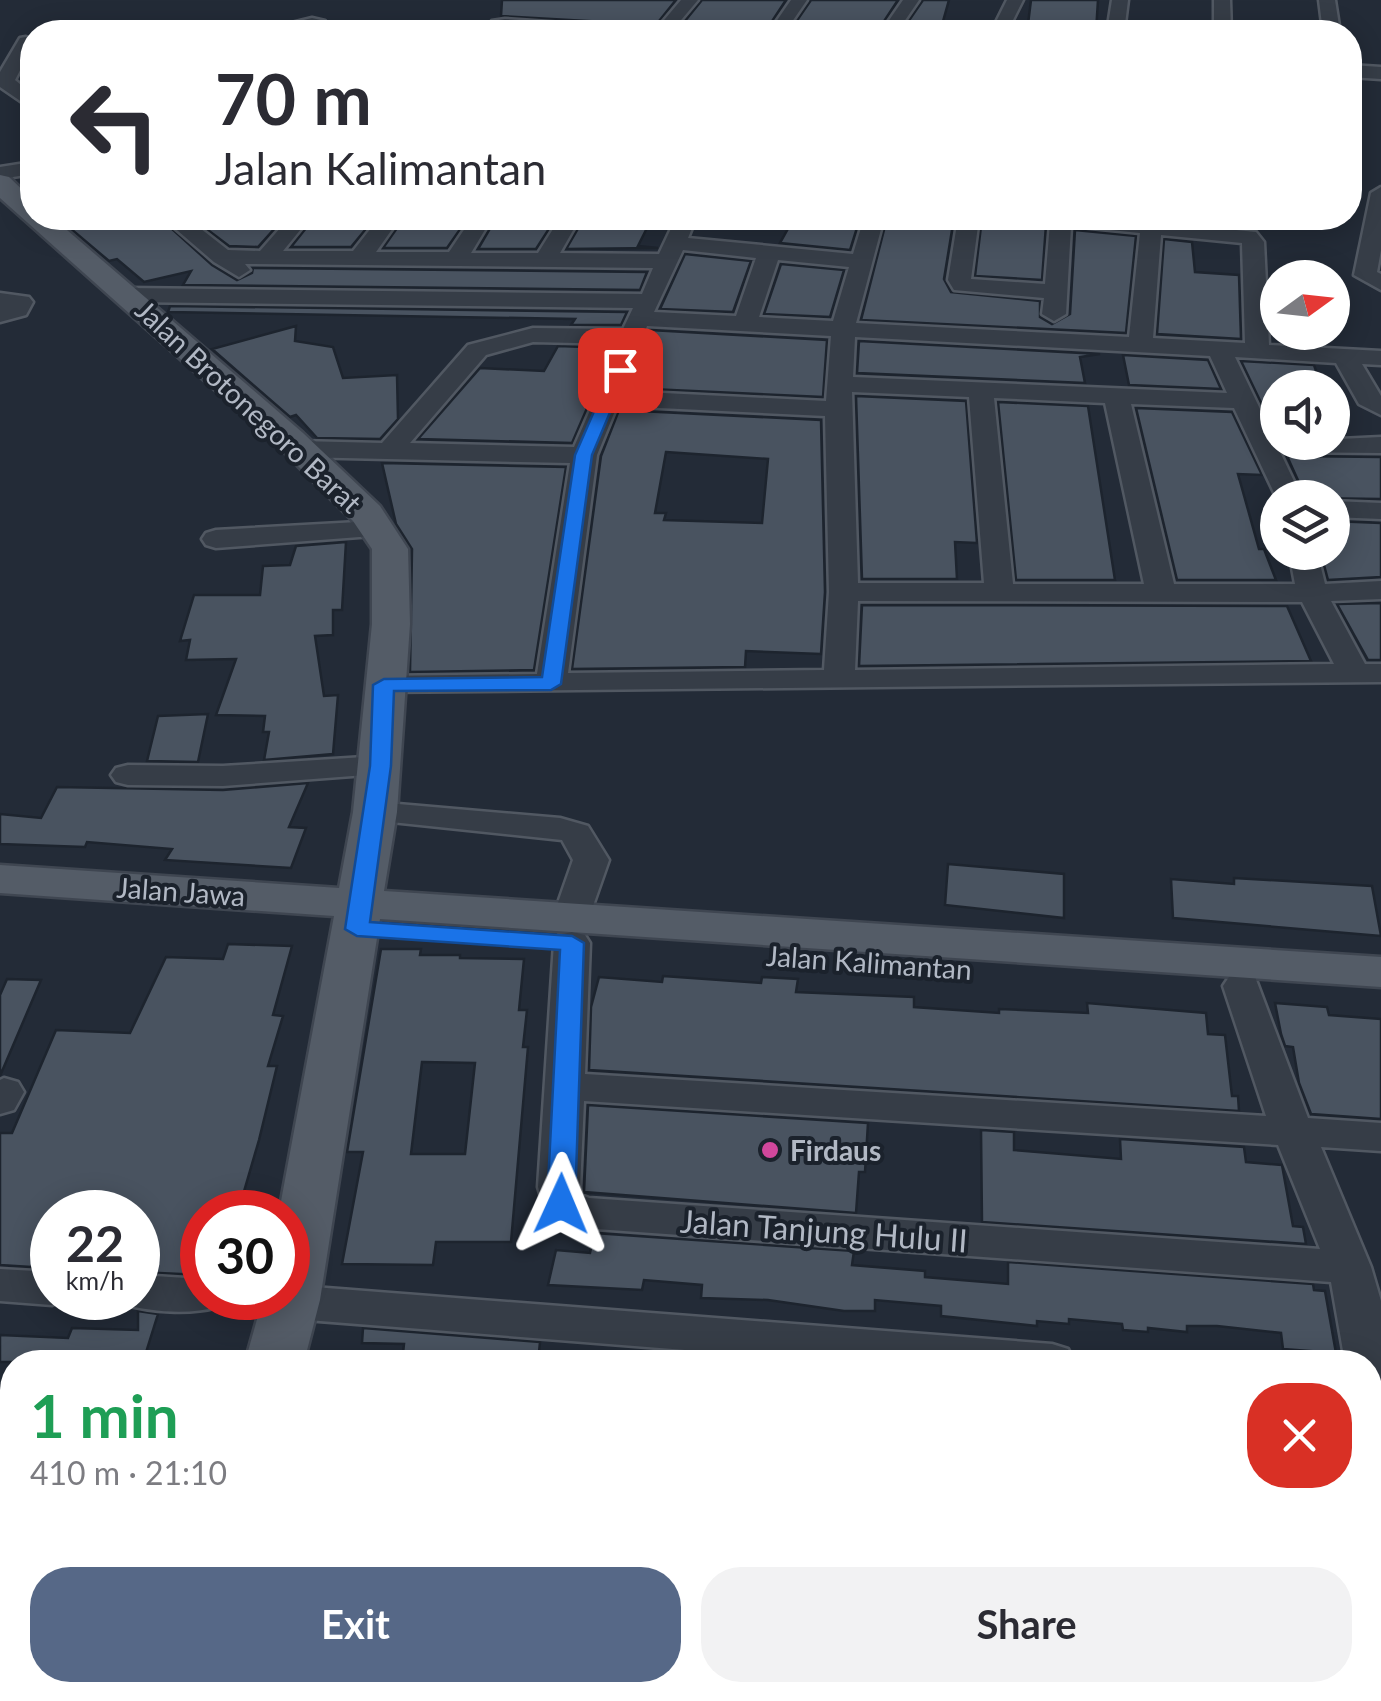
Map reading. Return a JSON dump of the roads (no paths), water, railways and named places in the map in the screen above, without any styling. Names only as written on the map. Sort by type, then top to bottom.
[{"type":"main road","name":"Jalan Brotonegoro Barat","points":[[0,183],[20,202]]},
{"type":"main road","name":"Jalan Brotonegoro Barat","points":[[51,230],[295,444],[367,514],[390,549],[391,624],[380,766],[359,916],[292,1190]]},
{"type":"main road","name":"Jalan Jawa","points":[[0,879],[359,916]]},
{"type":"main road","name":"Jalan Jawa","points":[[0,909],[359,916]]},
{"type":"main road","name":"Jalan Kalimantan","points":[[359,916],[969,956],[1381,972]]},
{"type":"main road","name":"Jalan Kalimantan","points":[[969,956],[1242,986],[1381,996]]},
{"type":"main road","name":"Jalan Brotonegoro Barat","points":[[269,1320],[272,1350]]},
{"type":"street","points":[[672,20],[690,0]]},
{"type":"street","points":[[1376,188],[1365,275],[1381,283]]},
{"type":"street","points":[[196,230],[270,296]]},
{"type":"street","points":[[266,257],[290,230]]},
{"type":"street","points":[[360,258],[381,230]]},
{"type":"street","points":[[456,259],[474,230]]},
{"type":"street","points":[[545,260],[563,230]]},
{"type":"street","points":[[551,684],[584,455],[681,230]]},
{"type":"street","points":[[839,680],[844,592],[839,396],[842,328],[871,230]]},
{"type":"street","points":[[966,230],[959,280],[962,285],[1056,292]]},
{"type":"street","points":[[1052,340],[1058,230]]},
{"type":"street","points":[[1140,344],[1152,230]]},
{"type":"street","points":[[1169,230],[1236,234],[1254,242],[1257,350]]},
{"type":"street","points":[[222,257],[545,260],[671,252],[769,252],[862,262]]},
{"type":"street","points":[[746,322],[769,252]]},
{"type":"street","points":[[128,295],[270,296],[1381,358]]},
{"type":"street","points":[[0,300],[21,302],[18,310],[0,314]]},
{"type":"street","points":[[388,452],[477,350],[493,342],[640,319]]},
{"type":"street","points":[[1218,348],[1260,434]]},
{"type":"street","points":[[1345,356],[1368,399],[1381,407]]},
{"type":"street","points":[[608,398],[981,390],[1244,401]]},
{"type":"street","points":[[981,390],[999,592]]},
{"type":"street","points":[[1116,396],[1161,592]]},
{"type":"street","points":[[295,444],[346,425]]},
{"type":"street","points":[[295,444],[388,452],[584,455]]},
{"type":"street","points":[[1350,445],[1381,446]]},
{"type":"street","points":[[1350,509],[1381,510]]},
{"type":"street","points":[[216,539],[376,529]]},
{"type":"street","points":[[1307,570],[1312,593],[1368,674]]},
{"type":"street","points":[[844,592],[1381,590]]},
{"type":"street","points":[[384,685],[1368,674]]},
{"type":"street","points":[[128,775],[224,776],[380,766]]},
{"type":"street","name":"Jalan Tanjung Hulu II","points":[[374,812],[560,828],[576,833],[591,860],[572,930],[561,1204],[582,1213],[1362,1287]]},
{"type":"street","points":[[1242,986],[1250,1020],[1292,1130],[1362,1287],[1368,1350]]},
{"type":"street","points":[[568,1086],[1381,1137]]},
{"type":"street","points":[[0,1285],[30,1287]]},
{"type":"street","points":[[310,1303],[903,1350]]},
{"type":"place","name":"Firdaus","points":[[770,1150]]}]
